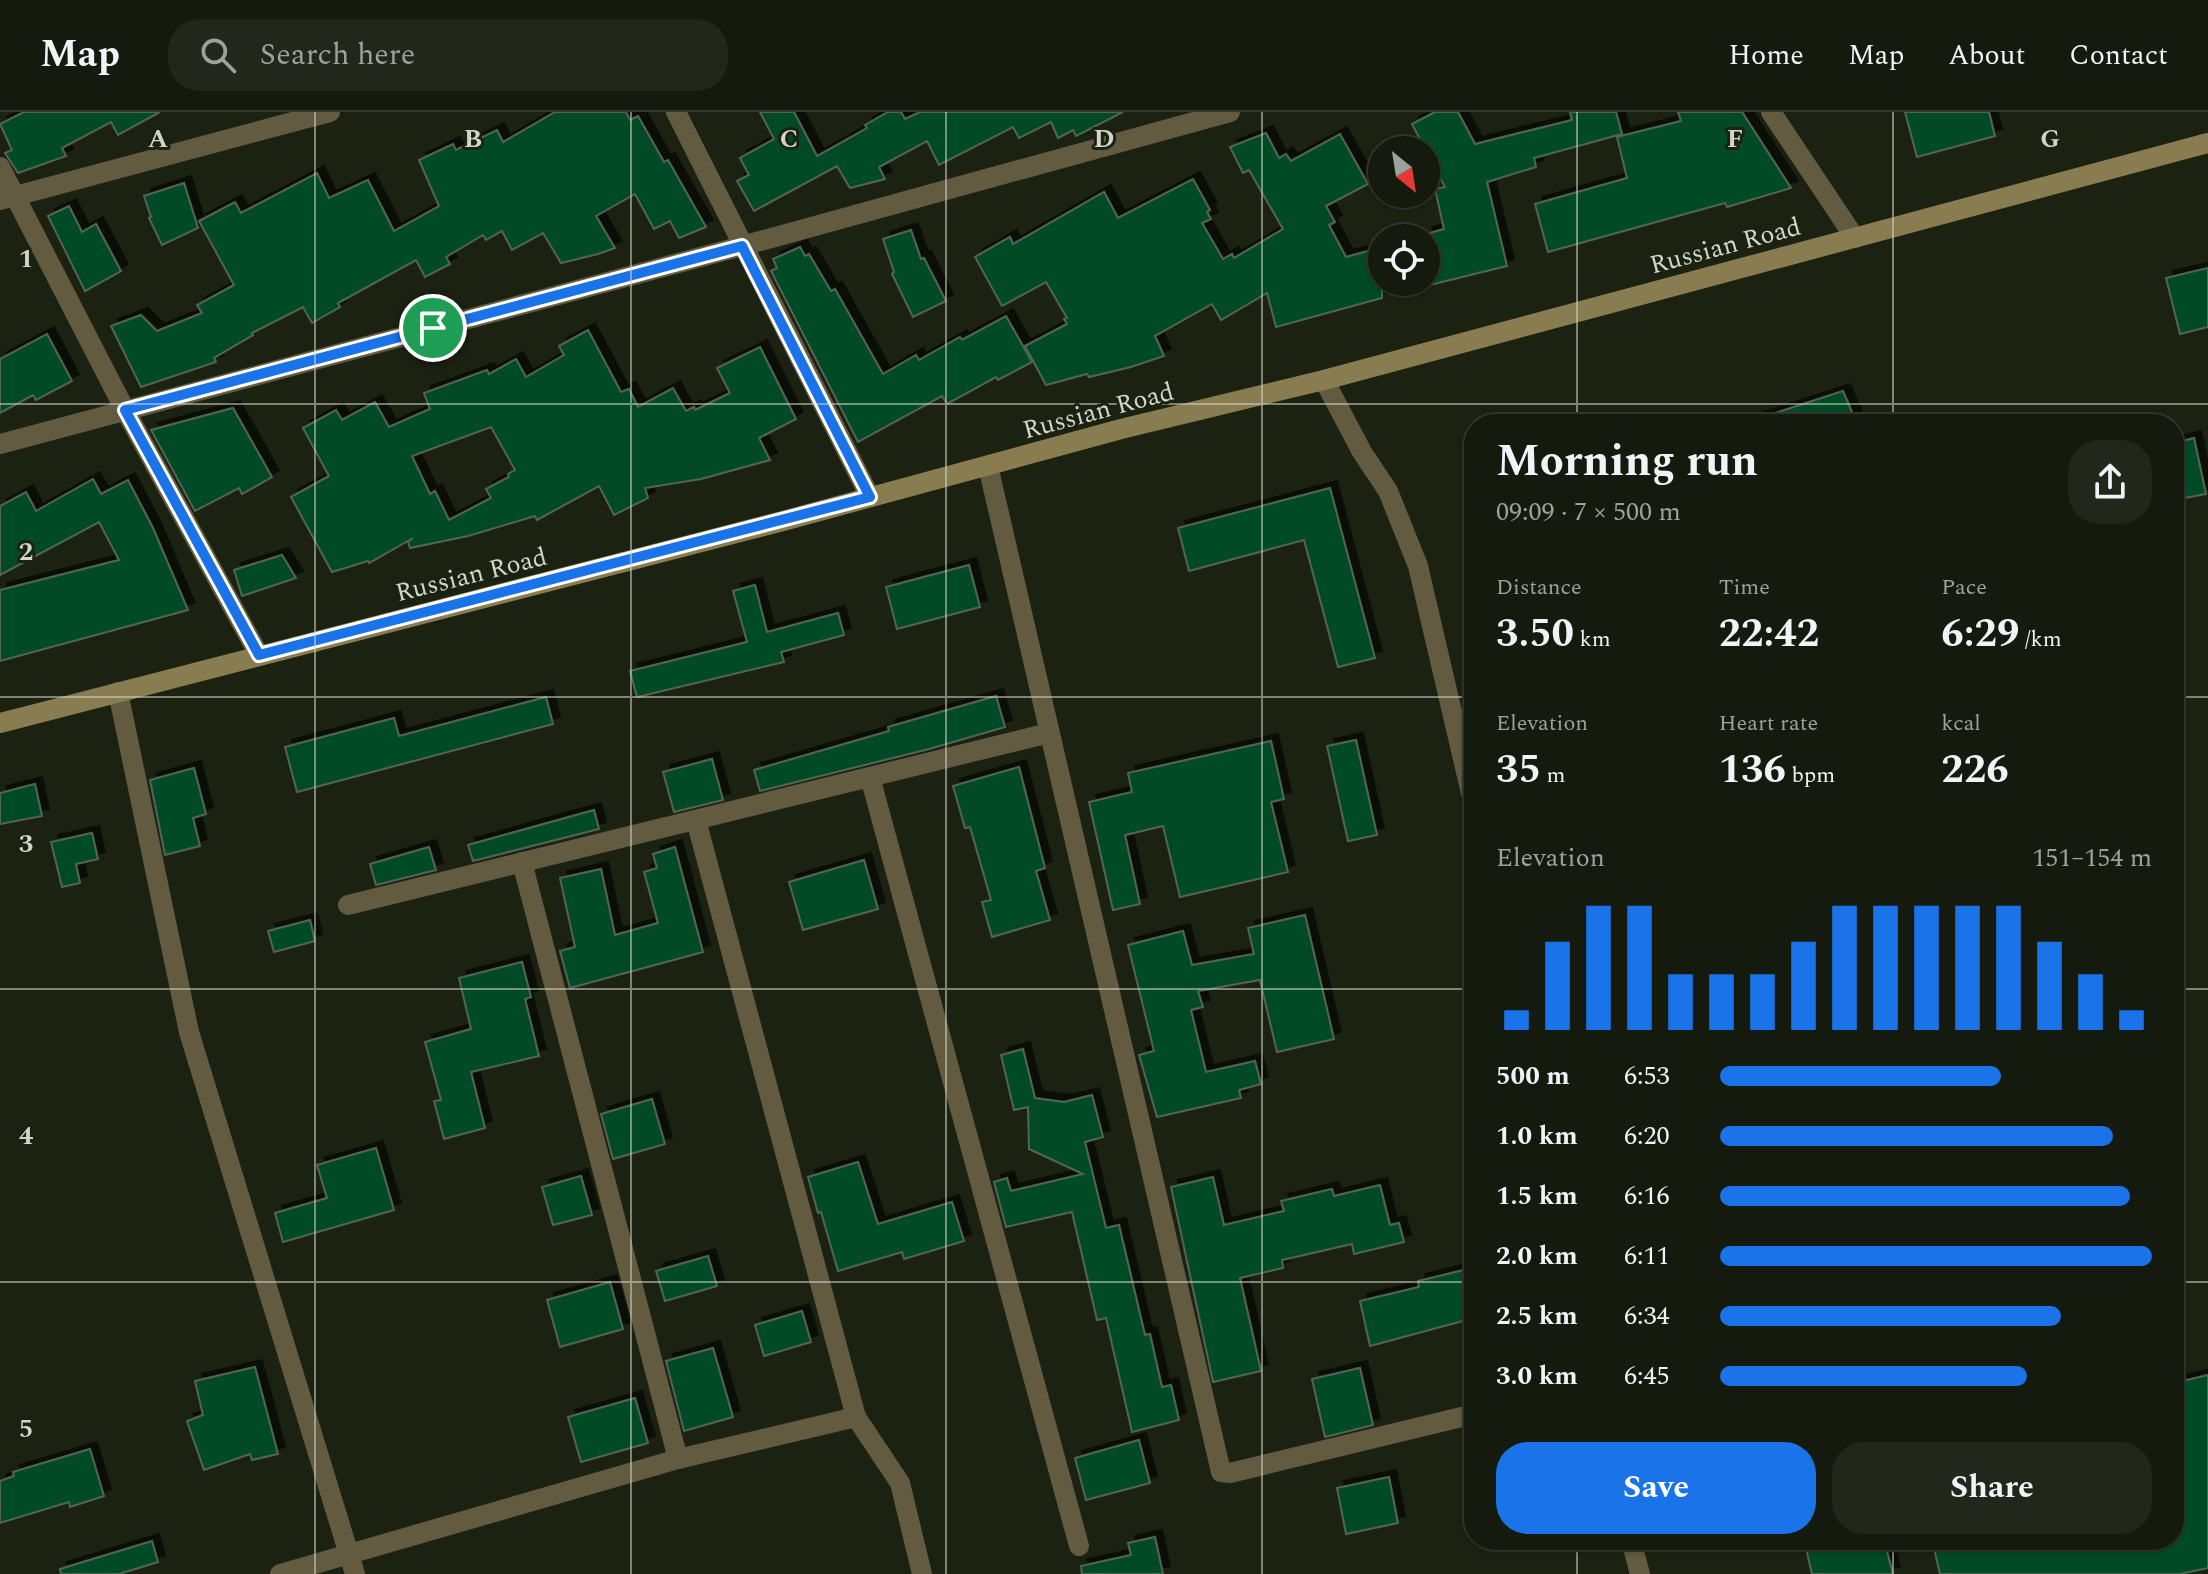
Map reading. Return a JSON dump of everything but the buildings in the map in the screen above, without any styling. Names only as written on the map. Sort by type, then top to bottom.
[{"type":"main road","name":"Russian Road","points":[[0,723],[1121,429],[1324,380],[2208,143]]},
{"type":"street","points":[[7,197],[330,112]]},
{"type":"street","points":[[676,112],[870,497]]},
{"type":"street","points":[[0,444],[1230,112]]},
{"type":"street","points":[[1771,112],[1855,238]]},
{"type":"street","points":[[0,167],[7,197],[259,655]]},
{"type":"street","points":[[1324,380],[1362,452],[1388,491],[1418,566],[1464,763]]},
{"type":"street","points":[[988,466],[1221,1472],[1230,1473],[1464,1416]]},
{"type":"street","points":[[118,692],[189,1032],[355,1574]]},
{"type":"street","points":[[348,905],[1049,733]]},
{"type":"street","points":[[870,777],[1079,1546]]},
{"type":"street","points":[[696,820],[856,1417],[900,1483],[922,1574]]},
{"type":"street","points":[[522,862],[678,1459]]},
{"type":"street","points":[[280,1574],[678,1459],[856,1417]]},
{"type":"street","points":[[1634,1550],[1640,1574]]},
{"type":"route","points":[[742,246],[870,497],[259,655],[125,410],[433,328],[742,246]]}]
